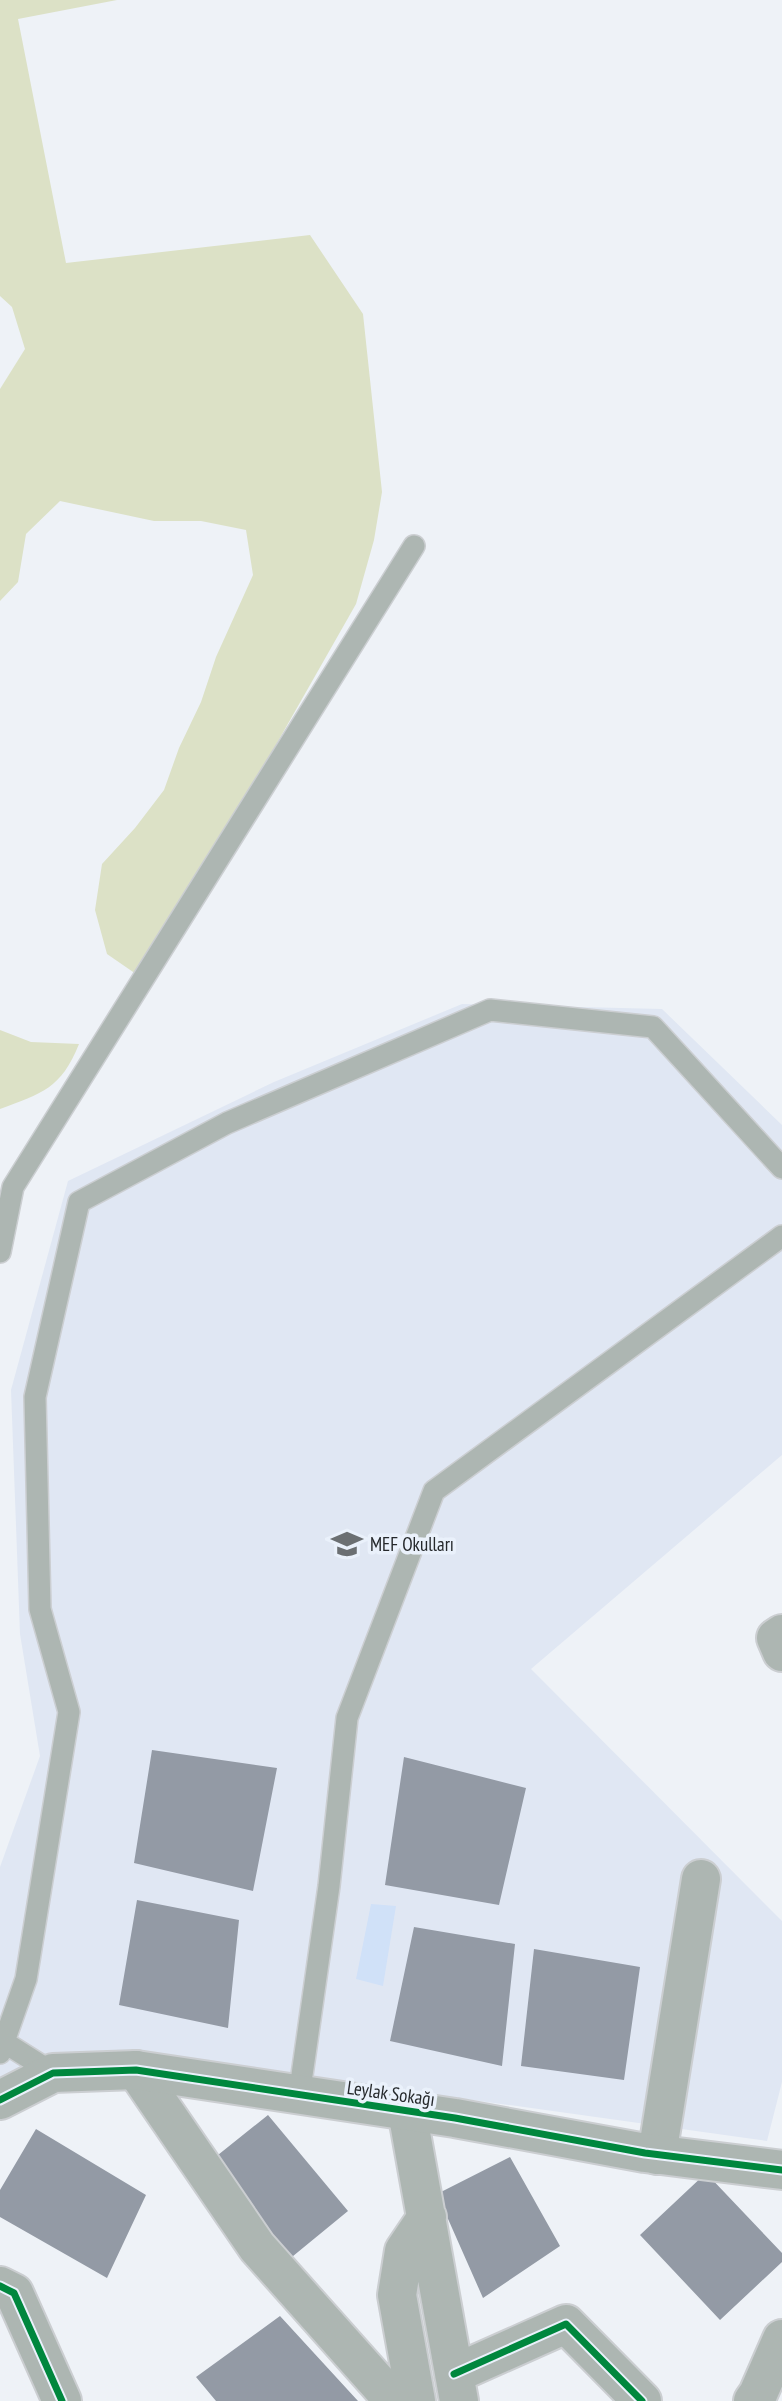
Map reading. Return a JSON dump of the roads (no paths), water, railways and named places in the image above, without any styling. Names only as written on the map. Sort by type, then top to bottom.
[{"type":"street","points":[[782,1634],[776,1638],[782,1653]]},
{"type":"street","points":[[657,2155],[701,1878]]},
{"type":"street","name":"Leylak Sokağı","points":[[0,2100],[53,2073],[136,2070],[407,2111],[657,2155],[782,2170]]},
{"type":"street","points":[[136,2070],[257,2247],[394,2401]]},
{"type":"street","points":[[407,2111],[457,2388],[566,2323],[642,2401]]},
{"type":"street","points":[[416,2401],[397,2295],[404,2251],[427,2217]]},
{"type":"street","points":[[0,2286],[14,2293],[61,2399]]},
{"type":"street","points":[[753,2401],[782,2339]]},
{"type":"lane","points":[[0,1252],[13,1187],[414,546]]},
{"type":"lane","points":[[53,2073],[2,2047],[26,1979],[69,1712],[40,1609],[35,1397],[79,1202],[227,1123],[490,1010],[653,1027],[782,1168]]},
{"type":"lane","points":[[299,2096],[329,1886],[347,1718],[434,1491],[782,1236]]},
{"type":"water","points":[[371,1904],[396,1906],[383,1986],[356,1979]]},
{"type":"place","name":"MEF Okulları","points":[[347,1544]]}]
